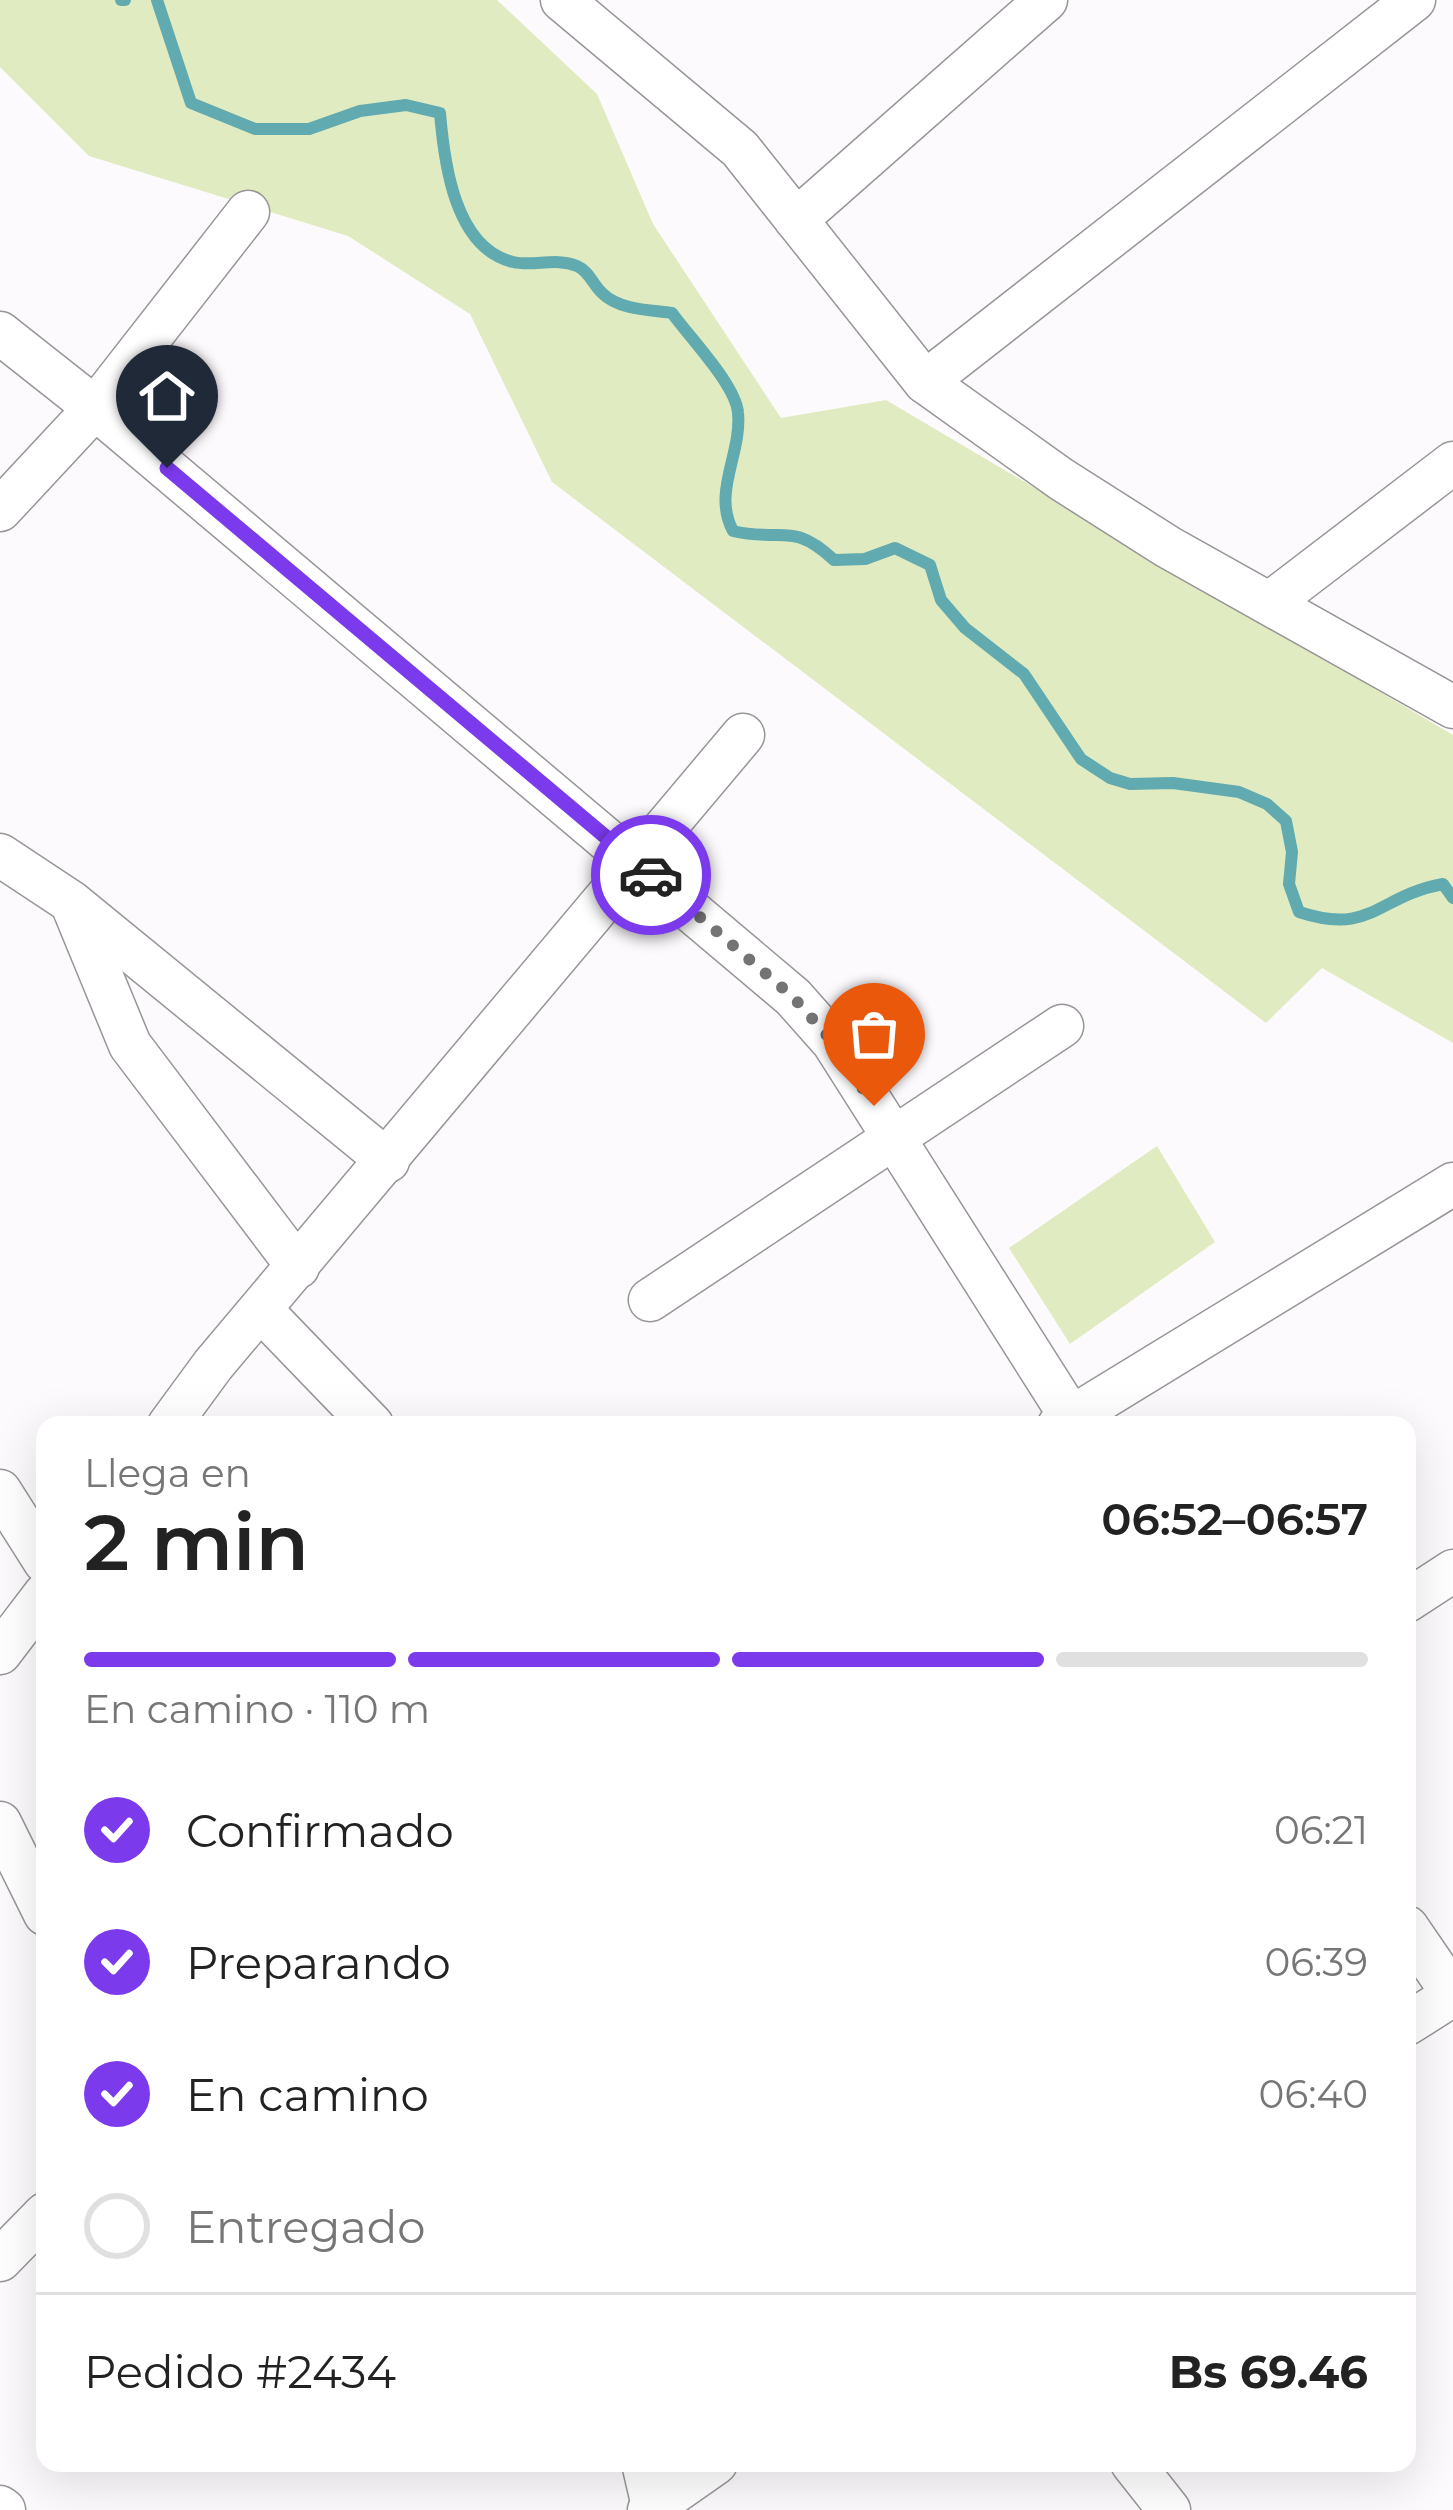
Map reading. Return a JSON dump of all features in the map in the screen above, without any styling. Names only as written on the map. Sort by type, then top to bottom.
[{"type":"street","points":[[562,0],[740,149],[925,382],[1060,479],[1168,548],[1453,707]]},
{"type":"street","points":[[796,220],[1046,0]]},
{"type":"street","points":[[925,382],[1414,0]]},
{"type":"street","points":[[0,509],[95,407],[248,212]]},
{"type":"street","points":[[0,333],[95,407],[793,997],[833,1042],[1065,1416]]},
{"type":"street","points":[[1270,602],[1453,464]]},
{"type":"street","points":[[176,1416],[743,735]]},
{"type":"street","points":[[0,855],[71,902],[388,1161]]},
{"type":"street","points":[[71,902],[130,1046],[298,1267]]},
{"type":"street","points":[[650,1300],[1062,1026]]},
{"type":"street","points":[[1079,1416],[1448,1195]]},
{"type":"street","points":[[261,1310],[364,1416]]},
{"type":"street","points":[[0,1491],[36,1548]]},
{"type":"street","points":[[1416,1595],[1453,1571]]},
{"type":"street","points":[[0,1653],[36,1606]]},
{"type":"street","points":[[0,1823],[36,1896]]},
{"type":"street","points":[[1416,1940],[1453,1995],[1416,2018]]},
{"type":"street","points":[[0,2260],[36,2223]]},
{"type":"street","points":[[645,2472],[651,2508],[703,2472]]},
{"type":"street","points":[[1139,2472],[1168,2510]]},
{"type":"green space","points":[[0,0],[497,0],[597,94],[653,224],[781,418],[886,400],[1453,735],[1453,1043],[1322,968],[1266,1023],[552,482],[470,314],[348,236],[89,156],[0,67]]},
{"type":"green space","points":[[1157,1146],[1215,1242],[1070,1344],[1009,1248]]},
{"type":"waterway","points":[[157,0],[191,103],[255,129],[309,129],[360,111],[406,105],[440,113],[456,200],[477,240],[493,254],[513,262],[577,266],[617,303],[672,313],[735,402],[738,428],[725,502],[733,531],[796,536],[834,560],[865,559],[895,548],[930,565],[941,600],[965,628],[1024,674],[1081,759],[1110,778],[1130,784],[1173,783],[1239,792],[1267,804],[1286,821],[1292,852],[1289,884],[1299,912],[1323,918],[1359,917],[1443,884],[1453,898]]},
{"type":"way so far","points":[[651,875],[793,997],[833,1042],[874,1106]]},
{"type":"route","points":[[167,468],[651,875]]}]
